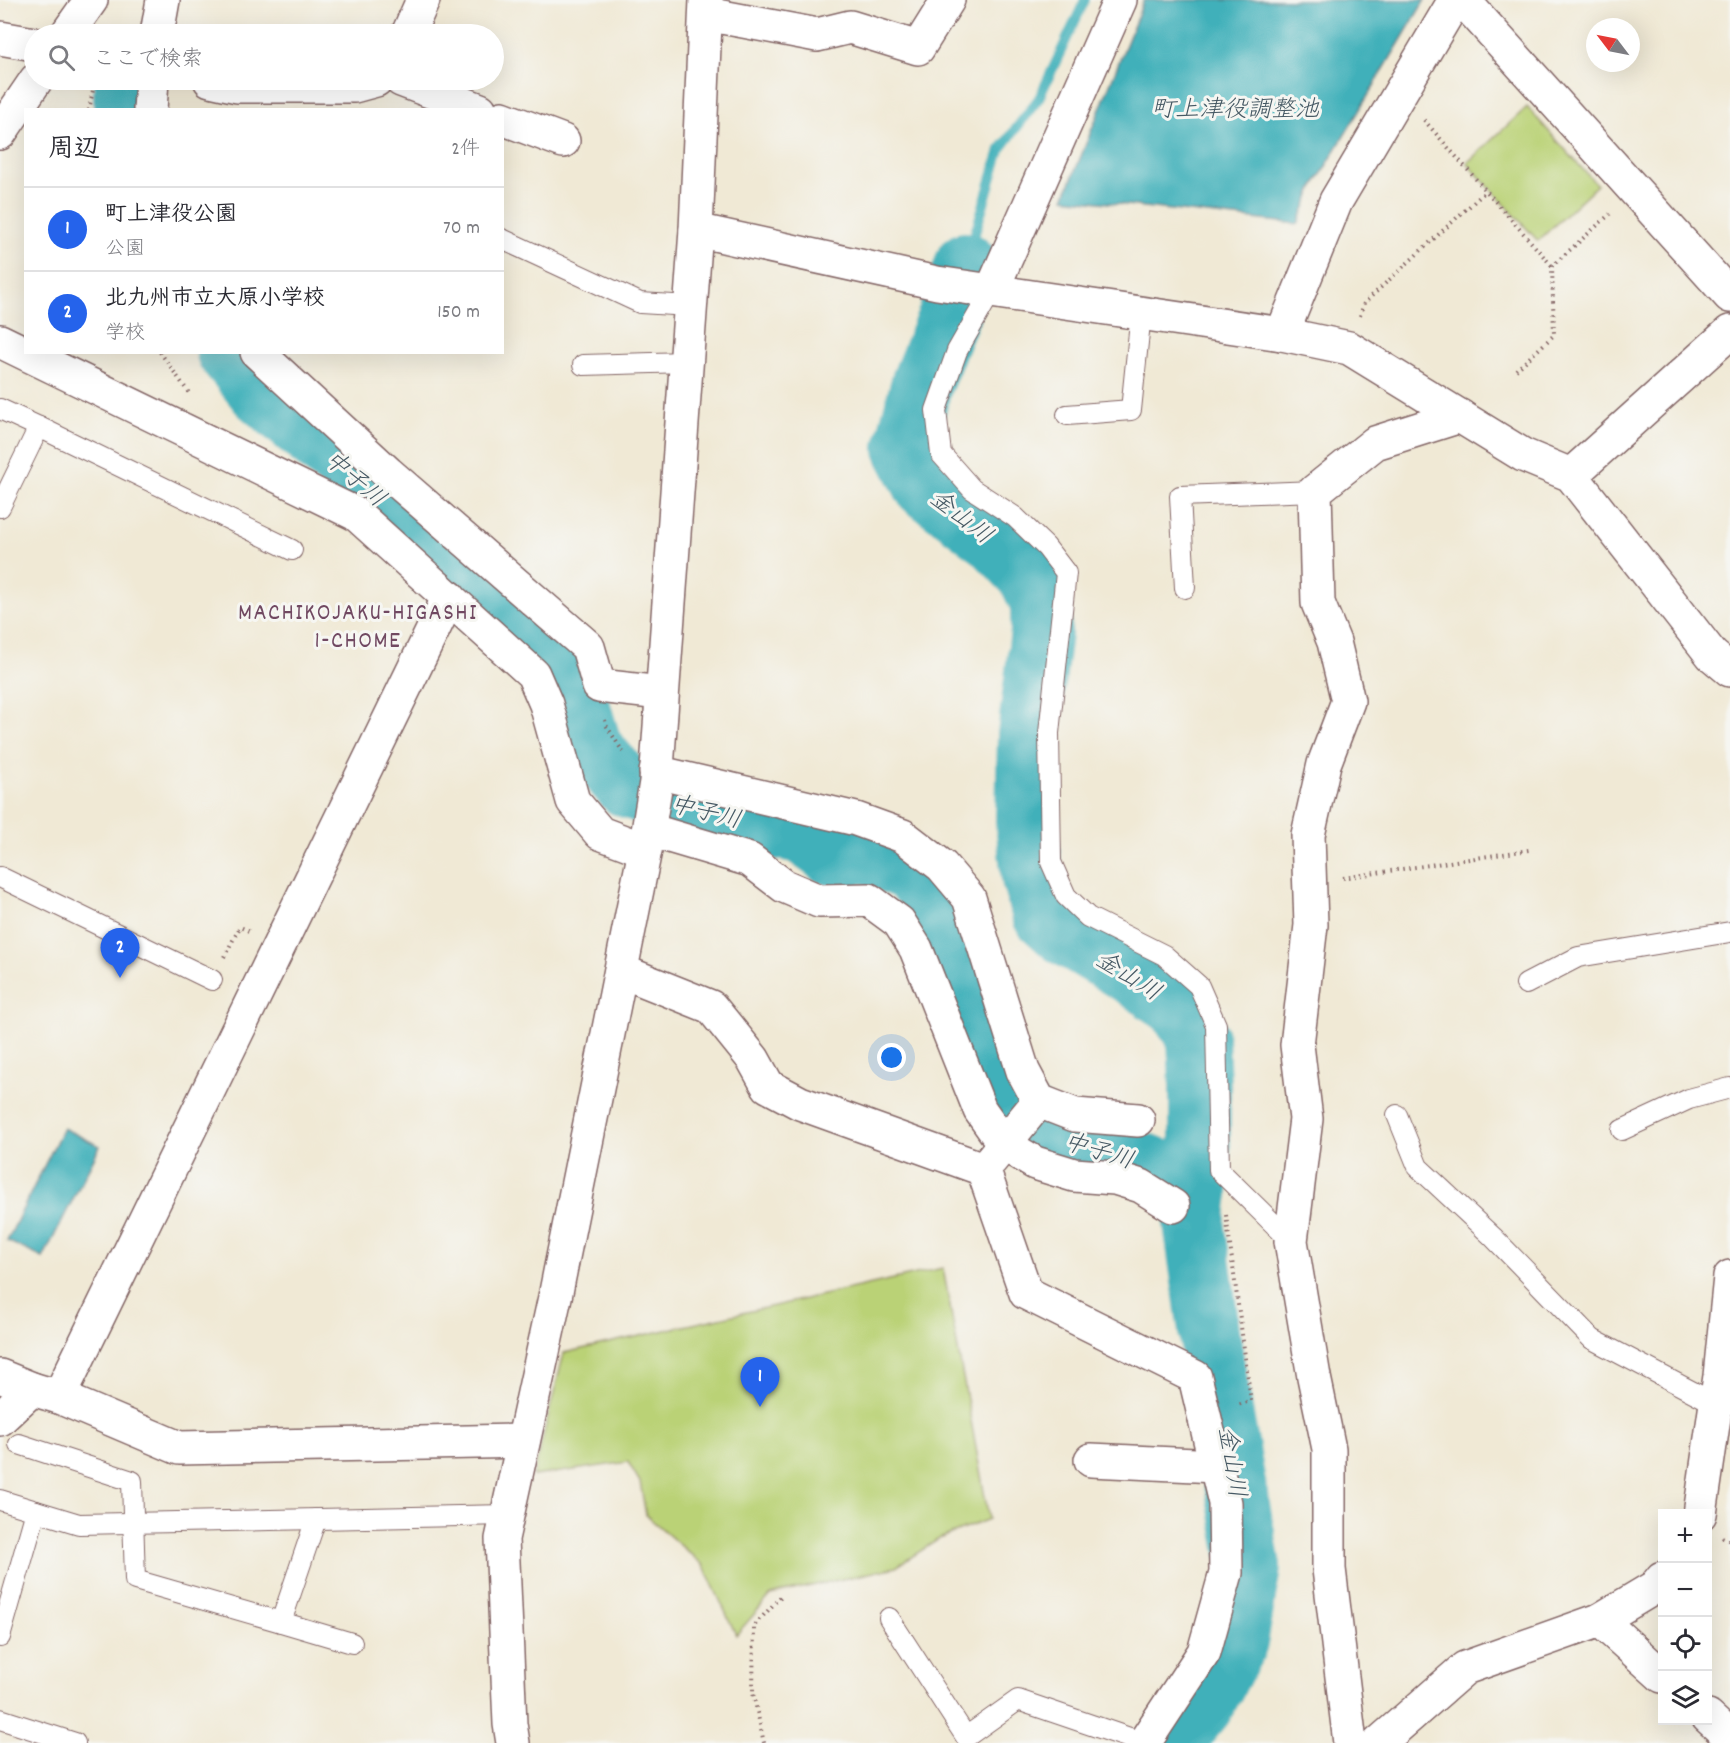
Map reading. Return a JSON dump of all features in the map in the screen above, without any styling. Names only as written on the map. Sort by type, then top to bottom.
[{"type":"street","points":[[74,24],[91,0]]},
{"type":"street","points":[[159,24],[163,0]]},
{"type":"street","points":[[412,24],[423,0]]},
{"type":"street","points":[[513,1743],[510,1724],[502,1539],[557,1286],[621,971],[649,832],[656,777],[696,230],[706,7],[817,35],[850,27],[918,48],[948,0]]},
{"type":"street","points":[[990,290],[1120,0]]},
{"type":"street","points":[[1282,334],[1336,201],[1455,0]]},
{"type":"street","points":[[1462,0],[1730,296]]},
{"type":"street","points":[[0,38],[24,42]]},
{"type":"street","points":[[0,133],[29,90]]},
{"type":"street","points":[[150,108],[151,90]]},
{"type":"street","points":[[427,90],[475,108]]},
{"type":"street","points":[[504,119],[563,141]]},
{"type":"street","points":[[696,230],[937,283],[1282,334],[1349,348],[1523,455],[1571,475],[1712,655],[1730,670]]},
{"type":"street","points":[[1571,475],[1730,332]]},
{"type":"street","points":[[0,341],[24,353]]},
{"type":"street","points":[[27,354],[356,513],[533,674],[546,704],[573,801],[600,833],[649,832],[750,860],[784,885],[819,901],[869,900],[899,922],[916,949],[980,1110],[1023,1121],[1075,1115],[1138,1120]]},
{"type":"street","points":[[259,354],[388,474],[588,647],[599,686],[661,693]]},
{"type":"street","points":[[1350,1743],[1329,1569],[1329,1449],[1314,1377],[1291,1241],[1306,1119],[1297,1045],[1311,925],[1308,835],[1324,764],[1348,701],[1334,642],[1318,603],[1315,491],[1375,443],[1460,416]]},
{"type":"street","points":[[356,513],[388,474]]},
{"type":"street","points":[[9,1432],[46,1393],[449,597]]},
{"type":"street","points":[[656,777],[856,819],[903,836],[942,866],[969,898],[1023,1071],[1023,1121],[1035,1163],[1074,1175],[1114,1178],[1141,1186],[1173,1206]]},
{"type":"street","points":[[621,971],[711,1007],[753,1059],[768,1086],[801,1103],[984,1169]]},
{"type":"street","points":[[984,1169],[1023,1121]]},
{"type":"street","points":[[984,1169],[1026,1293],[1195,1377],[1225,1503],[1227,1573],[1204,1652],[1144,1743]]},
{"type":"street","points":[[1701,1509],[1723,1404],[1730,1277]]},
{"type":"street","points":[[0,1376],[179,1448],[523,1442]]},
{"type":"street","points":[[1090,1460],[1216,1466]]},
{"type":"street","points":[[1379,1743],[1465,1668],[1600,1620],[1658,1583]]},
{"type":"street","points":[[1600,1620],[1658,1672]]},
{"type":"street","points":[[1712,1721],[1730,1737]]},
{"type":"lane","points":[[504,240],[640,303],[690,306]]},
{"type":"lane","points":[[990,290],[957,351],[936,410],[942,454],[972,489],[1015,517],[1046,547],[1066,573],[1049,733],[1051,862],[1066,896],[1088,917],[1164,955],[1199,986],[1216,1025],[1220,1170],[1291,1241]]},
{"type":"lane","points":[[1067,415],[1131,410],[1142,313]]},
{"type":"lane","points":[[583,365],[686,362]]},
{"type":"lane","points":[[0,409],[292,550]]},
{"type":"lane","points":[[0,507],[39,428]]},
{"type":"lane","points":[[1185,588],[1180,496],[1315,491]]},
{"type":"lane","points":[[0,877],[212,980]]},
{"type":"lane","points":[[1526,984],[1578,957],[1730,932]]},
{"type":"lane","points":[[1622,1130],[1689,1098],[1730,1088]]},
{"type":"lane","points":[[1397,1115],[1418,1167],[1493,1237],[1592,1340],[1723,1404]]},
{"type":"lane","points":[[9,1432],[132,1481],[135,1580],[352,1643]]},
{"type":"lane","points":[[0,1500],[80,1524],[507,1515]]},
{"type":"lane","points":[[0,1637],[36,1511]]},
{"type":"lane","points":[[281,1622],[316,1519]]},
{"type":"lane","points":[[889,1618],[966,1737],[1018,1700],[1144,1743]]},
{"type":"lane","points":[[0,1719],[75,1743]]},
{"type":"path","points":[[89,108],[93,90]]},
{"type":"path","points":[[1400,92],[1552,266],[1554,335],[1516,370]]},
{"type":"path","points":[[1349,348],[1364,303],[1486,190]]},
{"type":"path","points":[[1552,266],[1635,191]]},
{"type":"path","points":[[599,686],[606,725],[624,754],[656,777]]},
{"type":"path","points":[[1310,883],[1529,850]]},
{"type":"path","points":[[1220,1170],[1251,1401]]},
{"type":"path","points":[[764,1743],[753,1693],[754,1626],[783,1594]]},
{"type":"green space","points":[[1527,107],[1597,185],[1538,241],[1467,163]]},
{"type":"green space","points":[[943,1268],[989,1519],[939,1539],[896,1567],[771,1595],[736,1635],[704,1566],[646,1515],[640,1482],[628,1462],[533,1476],[564,1353]]},
{"type":"water","name":"町上津役調整池","points":[[1144,0],[1425,0],[1313,188],[1298,224],[1064,198]]},
{"type":"water","points":[[63,1128],[100,1146],[43,1258],[7,1241]]},
{"type":"waterway","points":[[966,263],[1000,150],[1039,98],[1085,0]]},
{"type":"waterway","name":"中子川","points":[[124,90],[124,108]]},
{"type":"waterway","name":"金山川","points":[[966,263],[951,310],[922,382],[905,448],[925,487],[994,539],[1028,575],[1041,603],[1041,632],[1028,735],[1026,821],[1032,878],[1043,915],[1064,934],[1136,977],[1177,1006],[1198,1038],[1200,1137],[1198,1192],[1194,1223],[1214,1366],[1250,1567],[1237,1642],[1202,1707],[1172,1743]]},
{"type":"waterway","name":"中子川","points":[[229,354],[260,393],[361,479],[566,662],[592,748],[625,786],[683,809],[801,833],[832,855],[868,853],[909,870],[935,896],[994,1067],[1016,1110],[1067,1146],[1148,1165],[1171,1175],[1198,1192]]},
{"type":"place","name":"北九州市立大原小学校","points":[[120,978]]},
{"type":"place","name":"町上津役公園","points":[[760,1407]]},
{"type":"district","name":"MACHIKOJAKU-HIGASHI 1-CHOME","points":[[358,625]]}]
